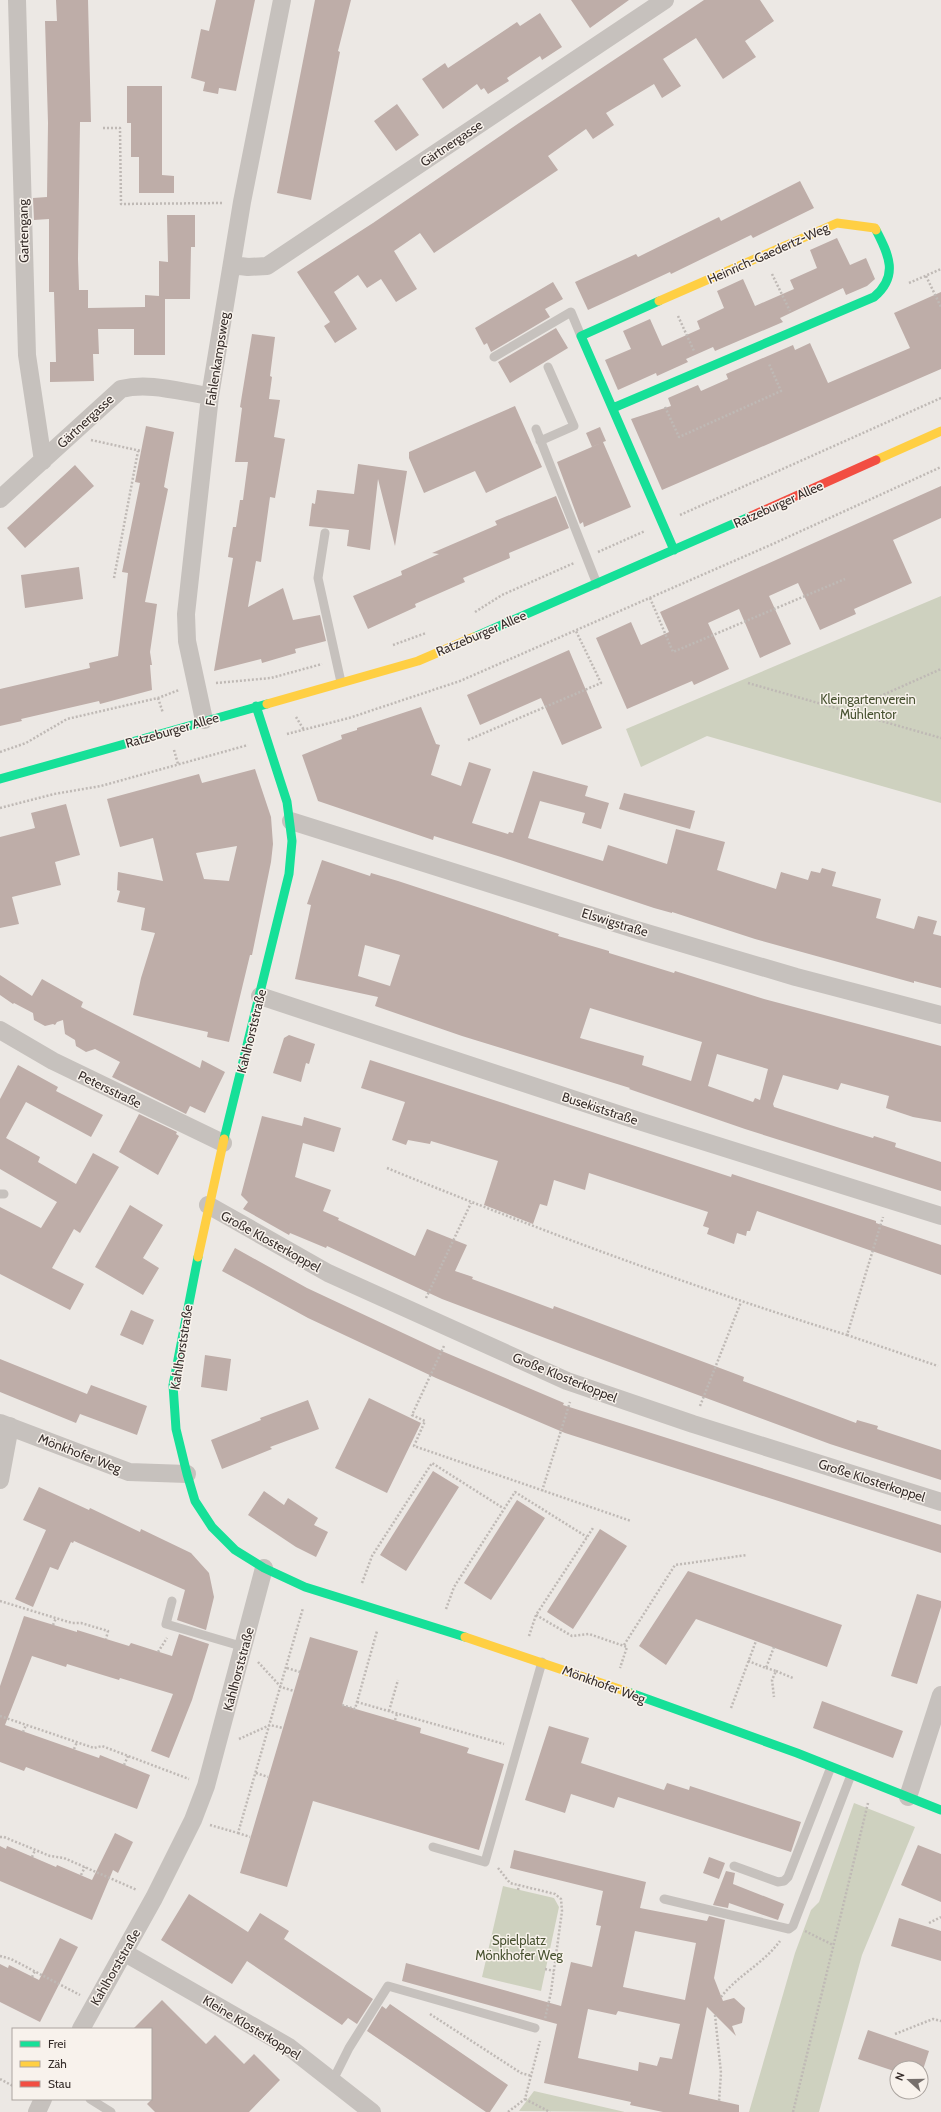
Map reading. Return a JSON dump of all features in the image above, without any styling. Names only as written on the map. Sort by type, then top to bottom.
[{"type":"street","name":"Gartengang","points":[[17,0],[27,355],[43,461]]},
{"type":"street","name":"Fahlenkampsweg","points":[[204,720],[186,641],[186,614],[210,396],[242,202],[282,0]]},
{"type":"street","name":"Gärtnergasse","points":[[232,265],[248,267],[267,266],[665,0]]},
{"type":"street","name":"Heinrich-Gaedertz-Weg","points":[[581,336],[837,224],[875,228],[886,250],[890,269],[885,287]]},
{"type":"street","points":[[613,408],[874,298],[885,287]]},
{"type":"street","points":[[581,336],[674,550]]},
{"type":"street","name":"Gärtnergasse","points":[[0,499],[120,389],[137,385],[152,386],[210,396]]},
{"type":"street","name":"Ratzeburger Allee","points":[[0,779],[418,660],[597,584],[941,431]]},
{"type":"street","name":"Kahlhorststraße","points":[[82,2028],[94,2003],[125,1953],[193,1820],[206,1786],[264,1568],[235,1550],[212,1527],[195,1501],[176,1429],[173,1386],[208,1205],[289,874],[292,841],[291,821],[287,802],[256,706]]},
{"type":"street","name":"Elswigstraße","points":[[291,821],[765,968],[941,1015]]},
{"type":"street","name":"Busekiststraße","points":[[260,996],[634,1119],[941,1216]]},
{"type":"street","name":"Petersstraße","points":[[0,1030],[53,1061],[223,1143]]},
{"type":"street","name":"Große Klosterkoppel","points":[[208,1205],[328,1273],[418,1315],[576,1384],[693,1424],[941,1502]]},
{"type":"street","points":[[0,1480],[5,1424]]},
{"type":"street","name":"Mönkhofer Weg","points":[[5,1424],[129,1472],[187,1474]]},
{"type":"street","name":"Mönkhofer Weg","points":[[264,1568],[305,1587],[523,1655],[615,1687],[831,1767],[941,1810]]},
{"type":"street","points":[[908,1797],[941,1695]]},
{"type":"street","name":"Kleine Klosterkoppel","points":[[125,1953],[289,2047],[372,2112]]},
{"type":"street","points":[[37,2112],[43,2100]]},
{"type":"lane","points":[[494,357],[571,312],[581,336]]},
{"type":"lane","points":[[540,441],[574,426],[548,367]]},
{"type":"lane","points":[[536,429],[597,584]]},
{"type":"lane","points":[[325,533],[318,578],[335,661],[341,682]]},
{"type":"lane","points":[[172,1601],[166,1624],[244,1647]]},
{"type":"lane","points":[[432,1846],[485,1862],[542,1662]]},
{"type":"lane","points":[[734,1866],[778,1882],[784,1881],[788,1877],[831,1767]]},
{"type":"lane","points":[[664,1899],[789,1928],[851,1775]]},
{"type":"lane","points":[[333,2080],[349,2048],[388,1986],[535,2028]]},
{"type":"lane","points":[[92,2100],[110,2112]]},
{"type":"path","points":[[103,128],[120,128],[121,204],[242,202]]},
{"type":"path","points":[[763,256],[798,329]]},
{"type":"path","points":[[885,287],[908,283],[941,269]]},
{"type":"path","points":[[926,276],[941,307]]},
{"type":"path","points":[[669,297],[702,370]]},
{"type":"path","points":[[658,389],[679,437],[781,391],[761,345]]},
{"type":"path","points":[[470,615],[502,595],[941,398]]},
{"type":"path","points":[[69,435],[139,451],[114,578]]},
{"type":"path","points":[[650,598],[673,652],[845,579]]},
{"type":"path","points":[[389,646],[432,631]]},
{"type":"path","points":[[468,740],[601,684],[576,631]]},
{"type":"path","points":[[0,752],[26,743],[67,718],[219,682],[271,678],[335,661]]},
{"type":"path","points":[[846,712],[941,669]]},
{"type":"path","points":[[748,683],[941,738]]},
{"type":"path","points":[[387,1168],[471,1203],[740,1302],[847,1335],[938,1366]]},
{"type":"path","points":[[847,1335],[888,1200]]},
{"type":"path","points":[[418,1315],[471,1203]]},
{"type":"path","points":[[693,1424],[740,1302]]},
{"type":"path","points":[[452,1329],[412,1415],[425,1421],[414,1446],[632,1522]]},
{"type":"path","points":[[542,1491],[576,1384]]},
{"type":"path","points":[[354,1602],[372,1556],[432,1463],[503,1508]]},
{"type":"path","points":[[439,1628],[454,1587],[503,1508],[515,1492],[587,1537]]},
{"type":"path","points":[[523,1655],[536,1615],[593,1528]]},
{"type":"path","points":[[624,1646],[675,1565],[747,1555]]},
{"type":"path","points":[[238,1833],[303,1612],[305,1587]]},
{"type":"path","points":[[0,1601],[72,1623],[81,1622],[108,1631],[106,1639]]},
{"type":"path","points":[[342,1705],[355,1709],[383,1611]]},
{"type":"path","points":[[536,1615],[572,1636],[589,1634],[627,1646],[615,1687]]},
{"type":"path","points":[[53,1625],[56,1618]]},
{"type":"path","points":[[723,1727],[756,1641]]},
{"type":"path","points":[[244,1647],[281,1687],[294,1691]]},
{"type":"path","points":[[766,1668],[774,1647]]},
{"type":"path","points":[[748,1661],[793,1678]]},
{"type":"path","points":[[287,1668],[300,1672]]},
{"type":"path","points":[[774,1697],[772,1680],[776,1671]]},
{"type":"path","points":[[389,1712],[398,1680]]},
{"type":"path","points":[[357,1702],[518,1748]]},
{"type":"path","points":[[395,1720],[397,1714]]},
{"type":"path","points":[[0,1716],[94,1748],[102,1746],[206,1786]]},
{"type":"path","points":[[23,1732],[26,1725]]},
{"type":"path","points":[[216,1749],[270,1725],[283,1728]]},
{"type":"path","points":[[74,1749],[77,1742]]},
{"type":"path","points":[[124,1765],[128,1756]]},
{"type":"path","points":[[256,1773],[268,1777]]},
{"type":"path","points":[[793,2112],[872,1784]]},
{"type":"path","points":[[193,1820],[250,1837]]},
{"type":"path","points":[[0,1837],[4,1837],[50,1856],[64,1858],[154,1898]]},
{"type":"path","points":[[32,1857],[35,1850]]},
{"type":"path","points":[[485,1862],[498,1868],[510,1883],[555,1894],[561,1898],[562,1911],[554,1971],[544,2024]]},
{"type":"path","points":[[81,1875],[86,1867]]},
{"type":"path","points":[[518,1890],[519,1885]]},
{"type":"path","points":[[929,1923],[941,1917]]},
{"type":"path","points":[[721,1997],[732,1983],[748,1973],[764,1959],[789,1928],[834,1945]]},
{"type":"path","points":[[0,1956],[11,1959],[35,1971],[94,2003]]},
{"type":"path","points":[[545,1969],[554,1971]]},
{"type":"path","points":[[32,1977],[35,1971]]},
{"type":"path","points":[[428,2012],[520,2073],[532,2076]]},
{"type":"path","points":[[715,2015],[721,2073],[719,2101]]},
{"type":"path","points":[[895,2034],[933,2019],[941,2021]]},
{"type":"path","points":[[508,2112],[526,2099],[541,2039]]},
{"type":"path","points":[[0,2079],[12,2085]]},
{"type":"path","points":[[526,2099],[550,2112]]},
{"type":"green space","name":"Kleingartenverein Mühlentor","points":[[941,596],[941,803],[707,736],[641,767],[626,729]]},
{"type":"green space","points":[[854,1803],[915,1827],[862,1955],[819,2112],[749,2112],[795,1953],[811,1910],[819,1902]]},
{"type":"green space","name":"Spielplatz Mönkhofer Weg","points":[[503,1886],[554,1898],[559,1907],[541,1991],[482,1977]]},
{"type":"green space","points":[[534,2091],[625,2112],[519,2111]]},
{"type":"building","points":[[56,0],[88,0],[91,122],[80,122],[78,259],[79,290],[88,290],[88,308],[145,307],[145,295],[159,296],[159,261],[168,262],[167,215],[195,215],[195,247],[191,247],[190,299],[165,299],[165,355],[134,355],[134,329],[98,329],[99,354],[93,354],[94,381],[50,382],[50,362],[56,362],[54,292],[49,292],[49,219],[34,220],[33,198],[47,197],[48,123],[45,21],[57,21]]},
{"type":"building","points":[[216,0],[255,0],[236,91],[219,88],[218,94],[203,91],[205,82],[191,78],[201,29],[209,31]]},
{"type":"building","points":[[315,0],[351,0],[338,51],[340,52],[311,200],[277,193]]},
{"type":"building","points":[[571,0],[629,0],[590,28]]},
{"type":"building","points":[[704,0],[760,0],[774,21],[745,41],[756,57],[723,79],[696,38],[663,59],[681,86],[662,98],[654,84],[606,113],[614,125],[593,139],[586,129],[548,156],[558,170],[434,253],[420,233],[394,251],[417,289],[396,302],[381,279],[367,288],[358,275],[334,292],[357,329],[335,343],[324,326],[330,322],[297,272],[373,223],[519,123]]},
{"type":"building","points":[[540,13],[562,47],[542,60],[540,56],[507,78],[509,81],[488,94],[484,88],[481,90],[477,84],[443,109],[422,79],[445,63],[448,68],[517,22],[520,26]]},
{"type":"building","points":[[127,86],[162,86],[162,175],[174,176],[174,193],[139,193],[139,157],[131,157],[131,123],[127,123]]},
{"type":"building","points":[[397,104],[419,135],[396,151],[374,121]]},
{"type":"building","points":[[800,181],[814,208],[753,238],[751,235],[671,274],[670,272],[588,310],[575,282],[636,254],[638,257],[719,217],[721,221]]},
{"type":"building","points":[[837,238],[850,265],[866,258],[875,279],[867,286],[846,295],[843,288],[780,318],[783,322],[715,351],[713,347],[686,359],[688,362],[657,376],[656,373],[618,390],[605,360],[631,349],[623,331],[650,319],[662,346],[700,329],[697,321],[724,308],[717,291],[743,279],[755,306],[794,289],[790,280],[817,268],[810,250]]},
{"type":"building","points":[[553,282],[563,299],[545,309],[550,317],[491,352],[487,343],[484,345],[475,328]]},
{"type":"building","points":[[941,292],[941,369],[662,490],[631,419],[671,406],[668,398],[698,385],[701,391],[728,379],[726,374],[793,345],[795,350],[810,343],[828,383],[910,348],[894,313]]},
{"type":"building","points":[[556,328],[568,348],[510,383],[498,362]]},
{"type":"building","points":[[252,334],[275,337],[270,376],[272,377],[269,399],[280,400],[274,437],[285,439],[275,498],[270,497],[261,562],[256,561],[248,607],[283,588],[293,620],[320,615],[326,641],[295,649],[296,653],[262,663],[261,659],[214,671],[233,558],[228,557],[233,527],[236,527],[240,500],[243,500],[248,462],[235,462],[242,408],[240,407]]},
{"type":"building","points":[[515,406],[542,467],[486,493],[475,471],[424,493],[409,458],[409,452]]},
{"type":"building","points":[[146,426],[174,432],[164,487],[168,489],[145,602],[157,604],[150,652],[152,665],[150,665],[152,690],[100,704],[99,701],[21,719],[22,721],[0,726],[0,689],[90,668],[89,663],[118,656],[128,573],[122,572],[140,483],[135,482]]},
{"type":"building","points":[[600,427],[606,441],[603,442],[631,507],[584,527],[583,522],[580,524],[557,462],[592,447],[586,433]]},
{"type":"building","points":[[358,464],[407,471],[395,546],[378,479],[370,550],[347,546],[349,530],[309,526],[312,503],[315,504],[317,490],[354,494]]},
{"type":"building","points":[[75,465],[94,486],[25,548],[7,528]]},
{"type":"building","points":[[941,486],[941,518],[893,540],[912,583],[854,609],[856,614],[820,630],[798,583],[769,596],[791,644],[760,658],[739,609],[708,623],[729,669],[694,685],[692,681],[627,709],[596,638],[631,622],[641,645],[669,632],[660,612]]},
{"type":"building","points":[[556,496],[569,528],[509,553],[510,558],[463,578],[465,582],[415,604],[416,607],[368,629],[353,596],[402,575],[401,571],[439,554],[432,553],[497,525],[495,521]]},
{"type":"building","points":[[79,567],[83,599],[25,608],[21,575]]},
{"type":"building","points":[[569,650],[602,728],[562,745],[541,698],[480,725],[467,695]]},
{"type":"building","points":[[421,707],[436,744],[440,745],[431,775],[461,786],[469,762],[491,769],[472,823],[508,834],[509,832],[513,833],[533,771],[588,786],[585,796],[609,803],[601,829],[582,823],[585,813],[540,801],[528,838],[603,861],[608,845],[667,864],[676,829],[725,842],[717,870],[776,889],[781,872],[808,880],[811,871],[820,873],[822,868],[836,872],[832,886],[881,899],[876,918],[914,929],[918,916],[937,921],[933,934],[941,936],[941,988],[914,981],[914,983],[755,939],[672,912],[654,908],[434,836],[433,840],[318,801],[302,755],[342,739],[341,735],[357,730],[357,728]]},
{"type":"building","points":[[255,769],[271,817],[273,844],[271,862],[252,955],[250,955],[229,1042],[207,1037],[208,1032],[133,1015],[141,978],[155,933],[141,930],[145,908],[117,902],[120,891],[117,890],[118,872],[163,881],[153,838],[120,847],[107,799],[199,774],[202,783]],"holes":[[[237,846],[229,881],[204,879],[196,853]]]},
{"type":"building","points":[[624,793],[695,811],[690,829],[619,809]]},
{"type":"building","points":[[66,804],[80,855],[55,862],[61,885],[12,897],[19,924],[0,928],[0,837],[35,828],[31,813]]},
{"type":"building","points":[[322,860],[370,876],[371,873],[398,881],[559,934],[558,936],[609,951],[609,953],[674,973],[675,971],[764,999],[941,1046],[941,1122],[913,1117],[886,1108],[889,1096],[841,1083],[838,1090],[783,1075],[773,1104],[774,1107],[840,1128],[896,1143],[895,1147],[941,1162],[941,1191],[745,1129],[629,1089],[630,1088],[462,1036],[375,1006],[378,997],[295,979],[311,905],[307,904]],"holes":[[[365,945],[400,955],[390,986],[358,976]],[[590,1008],[702,1042],[691,1081],[642,1065],[644,1056],[580,1038]],[[717,1054],[768,1069],[760,1100],[755,1098],[753,1102],[708,1086]]]},
{"type":"building","points":[[0,975],[32,996],[42,979],[83,1002],[81,1007],[200,1068],[202,1060],[225,1072],[205,1113],[190,1106],[186,1114],[112,1077],[120,1062],[95,1049],[86,1052],[76,1046],[75,1040],[65,1034],[63,1020],[57,1022],[55,1025],[45,1026],[34,1020],[33,1013],[14,1003],[13,1004],[0,995]]},
{"type":"building","points":[[289,1035],[315,1044],[309,1064],[306,1063],[301,1082],[273,1073],[284,1038]]},
{"type":"building","points":[[370,1060],[731,1177],[732,1174],[876,1221],[876,1223],[941,1245],[941,1275],[757,1211],[750,1231],[747,1231],[746,1236],[737,1233],[734,1244],[707,1234],[709,1228],[703,1226],[708,1212],[589,1173],[585,1190],[554,1180],[547,1206],[540,1204],[533,1224],[484,1205],[498,1161],[431,1141],[430,1144],[408,1140],[406,1145],[392,1140],[405,1102],[361,1088]]},
{"type":"building","points":[[18,1065],[58,1087],[56,1091],[103,1115],[91,1137],[26,1102],[6,1138],[40,1157],[38,1162],[76,1184],[93,1153],[119,1167],[80,1233],[74,1229],[52,1268],[84,1284],[70,1310],[0,1274],[0,1207],[41,1228],[57,1202],[0,1169],[0,1099]]},
{"type":"building","points":[[139,1114],[177,1132],[176,1134],[179,1136],[158,1175],[119,1152]]},
{"type":"building","points":[[262,1116],[302,1126],[304,1117],[341,1128],[334,1152],[303,1143],[295,1177],[331,1190],[323,1211],[339,1218],[338,1220],[415,1256],[427,1229],[467,1245],[455,1271],[473,1277],[472,1279],[553,1309],[554,1306],[744,1377],[743,1381],[856,1423],[857,1420],[878,1426],[877,1429],[941,1450],[941,1480],[830,1444],[574,1349],[442,1299],[327,1246],[326,1248],[290,1233],[289,1235],[243,1209],[248,1202],[241,1195]]},
{"type":"building","points":[[130,1205],[163,1225],[143,1258],[159,1268],[143,1295],[95,1267]]},
{"type":"building","points":[[235,1248],[307,1288],[437,1349],[564,1403],[563,1405],[941,1525],[941,1553],[565,1433],[436,1378],[308,1318],[222,1271]]},
{"type":"building","points":[[131,1310],[154,1320],[143,1345],[120,1335]]},
{"type":"building","points":[[205,1355],[231,1359],[227,1391],[201,1387]]},
{"type":"building","points":[[0,1359],[87,1394],[91,1385],[147,1406],[137,1435],[80,1414],[76,1423],[0,1392]]},
{"type":"building","points":[[369,1398],[421,1423],[387,1493],[335,1468]]},
{"type":"building","points":[[308,1400],[319,1429],[270,1447],[272,1449],[222,1469],[211,1440],[261,1420],[260,1418]]},
{"type":"building","points":[[433,1471],[459,1487],[406,1571],[380,1555]]},
{"type":"building","points":[[39,1487],[89,1510],[90,1508],[140,1532],[141,1529],[191,1553],[209,1573],[214,1597],[206,1630],[177,1620],[185,1590],[74,1541],[73,1543],[71,1542],[58,1570],[50,1567],[33,1607],[15,1599],[46,1530],[23,1520]]},
{"type":"building","points":[[264,1491],[284,1505],[288,1498],[318,1518],[314,1525],[328,1532],[316,1557],[296,1547],[248,1515]]},
{"type":"building","points":[[517,1500],[545,1518],[491,1600],[464,1583]]},
{"type":"building","points":[[600,1529],[627,1546],[573,1629],[547,1612]]},
{"type":"building","points":[[688,1571],[842,1625],[827,1667],[696,1619],[666,1665],[639,1646]]},
{"type":"building","points":[[917,1594],[941,1601],[941,1607],[917,1684],[891,1676]]},
{"type":"building","points":[[24,1616],[129,1646],[131,1643],[172,1656],[179,1634],[209,1644],[192,1700],[169,1758],[151,1751],[173,1694],[120,1678],[119,1680],[67,1664],[66,1667],[32,1656],[5,1725],[99,1758],[100,1755],[150,1775],[137,1809],[26,1767],[24,1771],[0,1762],[0,1686]]},
{"type":"building","points":[[310,1637],[358,1651],[342,1705],[421,1728],[420,1733],[469,1748],[467,1753],[504,1764],[479,1850],[313,1801],[287,1887],[240,1873]]},
{"type":"building","points":[[822,1701],[903,1731],[893,1758],[813,1728]]},
{"type":"building","points":[[549,1726],[589,1738],[581,1763],[664,1790],[667,1783],[689,1790],[690,1786],[801,1822],[791,1852],[618,1797],[614,1808],[571,1794],[565,1813],[525,1800]]},
{"type":"building","points":[[115,1833],[133,1842],[118,1873],[113,1870],[92,1920],[0,1881],[0,1846],[6,1849],[7,1846],[56,1867],[57,1865],[92,1880]]},
{"type":"building","points":[[918,1845],[941,1854],[941,1902],[901,1885]]},
{"type":"building","points":[[514,1850],[646,1882],[640,1908],[707,1921],[709,1916],[725,1920],[714,1978],[723,2001],[734,1998],[745,2008],[742,2023],[732,2026],[736,2036],[707,2007],[689,2094],[739,2105],[739,2112],[663,2112],[630,2105],[631,2102],[544,2083],[557,2024],[402,1981],[406,1963],[561,2006],[571,1962],[592,1967],[601,1926],[596,1925],[603,1891],[510,1868]],"holes":[[[635,1931],[696,1943],[685,2000],[623,1987]],[[588,2009],[616,2015],[618,2011],[680,2024],[672,2059],[660,2057],[657,2066],[639,2062],[638,2071],[578,2058]]]},
{"type":"building","points":[[709,1857],[725,1863],[719,1879],[703,1873]]},
{"type":"building","points":[[726,1871],[735,1873],[733,1884],[784,1904],[778,1920],[729,1903],[728,1908],[713,1905]]},
{"type":"building","points":[[189,1894],[248,1932],[260,1913],[289,1931],[284,1939],[373,1999],[357,2024],[348,2018],[342,2025],[247,1961],[232,1984],[161,1940]]},
{"type":"building","points":[[899,1918],[941,1931],[941,1961],[891,1946]]},
{"type":"building","points":[[60,1938],[78,1947],[40,2022],[0,2002],[0,1964],[8,1968],[9,1965],[39,1980]]},
{"type":"building","points":[[162,2000],[206,2044],[215,2035],[244,2064],[254,2054],[280,2080],[249,2112],[155,2112],[147,2104],[152,2100],[152,2028],[134,2028]]},
{"type":"building","points":[[390,2004],[508,2085],[490,2112],[486,2112],[367,2031],[382,2006],[386,2009]]},
{"type":"building","points":[[868,2030],[929,2051],[926,2060],[889,2060],[889,2069],[858,2059]]},
{"type":"traffic: fast","points":[[613,408],[874,297],[882,289],[887,281],[889,273],[888,257],[876,230]]},
{"type":"traffic: fast","points":[[659,301],[581,336],[674,550]]},
{"type":"traffic: fast","points":[[474,637],[751,516]]},
{"type":"traffic: fast","points":[[0,779],[267,704]]},
{"type":"traffic: fast","points":[[224,1139],[289,874],[292,841],[287,802],[256,706]]},
{"type":"traffic: fast","points":[[198,1257],[173,1385],[176,1429],[187,1474],[195,1501],[212,1527],[235,1550],[264,1568],[305,1587],[465,1637]]},
{"type":"traffic: fast","points":[[628,1692],[797,1753],[941,1810]]},
{"type":"traffic: slow","points":[[659,301],[837,223],[875,228],[876,230]]},
{"type":"traffic: slow","points":[[876,460],[941,431]]},
{"type":"traffic: slow","points":[[267,704],[418,661],[474,637]]},
{"type":"traffic: slow","points":[[198,1257],[224,1139]]},
{"type":"traffic: slow","points":[[465,1637],[628,1692]]},
{"type":"traffic: jam","points":[[751,516],[876,460]]}]
